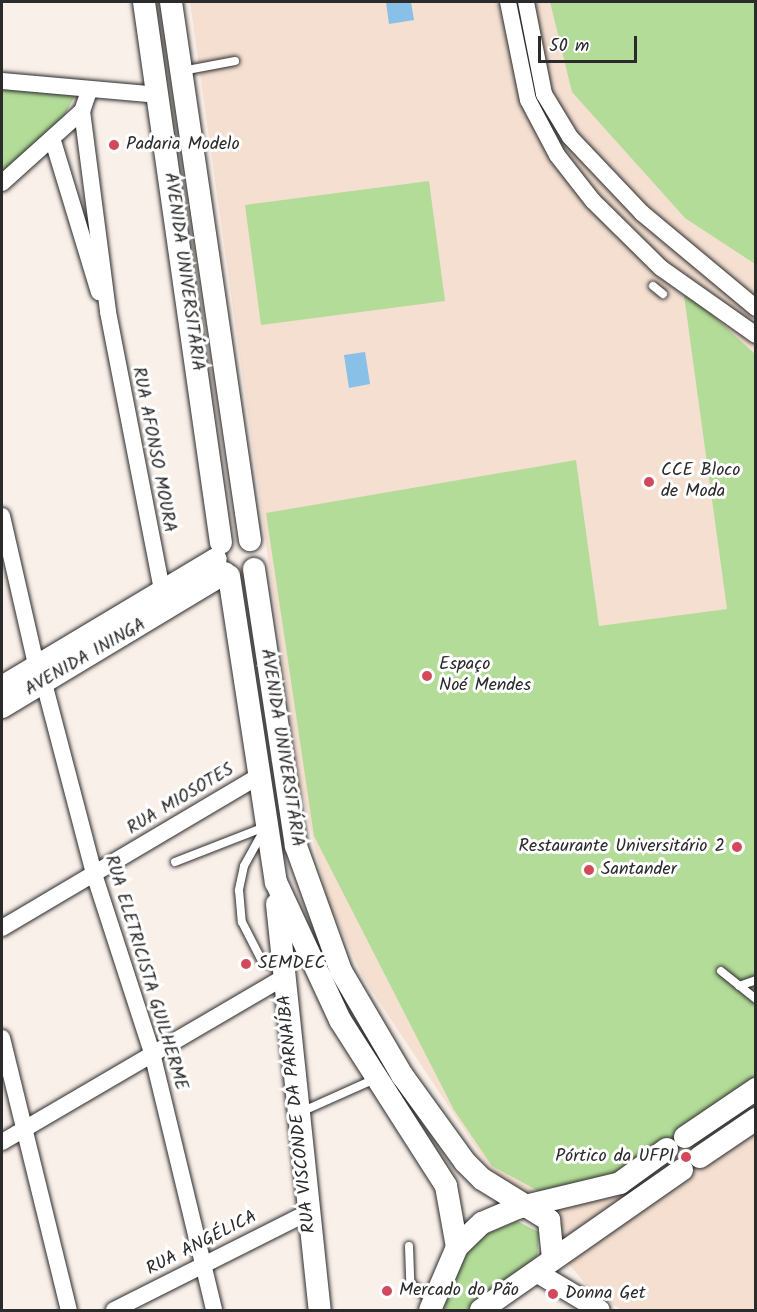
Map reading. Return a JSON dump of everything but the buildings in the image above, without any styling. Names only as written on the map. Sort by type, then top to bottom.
[{"type":"main road","name":"AVENIDA UNIVERSITÁRIA","points":[[144,2],[159,95],[223,563],[256,778],[276,882],[311,966],[380,1082],[446,1186],[457,1247]]},
{"type":"main road","points":[[166,2],[179,62]]},
{"type":"main road","name":"AVENIDA UNIVERSITÁRIA","points":[[171,2],[250,540],[258,557],[254,569],[296,846],[342,970],[402,1075],[465,1162],[482,1179],[532,1205]]},
{"type":"main road","points":[[159,95],[167,104],[178,148],[193,141]]},
{"type":"main road","points":[[250,540],[238,536],[223,563],[243,577],[254,569]]},
{"type":"main road","name":"AVENIDA ININGA","points":[[2,687],[40,674],[166,602],[223,563]]},
{"type":"main road","name":"AVENIDA ININGA","points":[[2,708],[40,674]]},
{"type":"main road","points":[[270,852],[296,846]]},
{"type":"main road","name":"RUA VISCONDE DA PARNAÍBA","points":[[276,882],[282,973],[307,1213],[321,1311]]},
{"type":"main road","points":[[380,1082],[402,1075]]},
{"type":"main road","points":[[433,1307],[457,1247],[482,1223],[532,1205],[620,1183],[756,1089]]},
{"type":"main road","points":[[483,1309],[512,1301],[545,1265],[747,1125],[725,1110]]},
{"type":"main road","points":[[532,1205],[553,1228],[545,1265]]},
{"type":"street","points":[[508,2],[528,100],[540,129],[575,179],[662,268],[756,335]]},
{"type":"street","points":[[526,2],[544,94],[591,161],[681,248],[756,308]]},
{"type":"street","points":[[2,81],[89,92],[159,95]]},
{"type":"street","points":[[2,183],[53,141],[81,111],[89,92]]},
{"type":"street","name":"RUA AFONSO MOURA","points":[[81,111],[108,312],[166,602]]},
{"type":"street","name":"RUA AFONSO MOURA","points":[[53,141],[108,312]]},
{"type":"street","name":"RUA ELETRICISTA GUILHERME","points":[[2,516],[40,674],[94,874],[153,1053],[214,1311]]},
{"type":"street","name":"RUA MIOSOTES","points":[[2,928],[256,778]]},
{"type":"street","points":[[2,1142],[153,1053],[282,973]]},
{"type":"street","points":[[2,1038],[27,1128],[69,1311]]},
{"type":"street","name":"RUA ANGÉLICA","points":[[114,1311],[307,1213]]},
{"type":"street","points":[[545,1265],[600,1311]]},
{"type":"lane","points":[[179,62],[235,61]]},
{"type":"lane","points":[[575,179],[591,161]]},
{"type":"lane","points":[[653,286],[663,294]]},
{"type":"lane","points":[[175,862],[265,827]]},
{"type":"lane","points":[[265,827],[244,866],[239,890],[242,922],[262,961],[282,973]]},
{"type":"lane","points":[[721,971],[756,999]]},
{"type":"lane","points":[[739,986],[756,980]]},
{"type":"lane","points":[[297,1114],[380,1082]]},
{"type":"lane","points":[[409,1246],[410,1283],[433,1307]]},
{"type":"shaded area","points":[[190,2],[755,2],[755,1310],[622,1310],[591,1291],[481,1155],[364,979],[328,902],[300,786]]},
{"type":"green space","points":[[550,2],[755,2],[755,264],[685,218],[572,92]]},
{"type":"green space","points":[[2,84],[76,94],[51,140],[2,181]]},
{"type":"green space","points":[[429,181],[445,301],[261,325],[245,205]]},
{"type":"green space","points":[[683,288],[755,354],[755,1085],[627,1171],[544,1194],[492,1166],[454,1110],[314,836],[266,513],[576,460],[599,626],[727,609]]},
{"type":"green space","points":[[517,1221],[539,1232],[537,1258],[467,1310],[435,1310],[473,1240]]},
{"type":"water","points":[[386,2],[411,2],[414,20],[389,24]]},
{"type":"water","points":[[365,352],[370,384],[349,388],[344,355]]},
{"type":"place","name":"Padaria Modelo","points":[[114,145]]},
{"type":"place","name":"CCE Bloco de Moda","points":[[649,482]]},
{"type":"place","name":"Espaço Noé Mendes","points":[[427,676]]},
{"type":"place","name":"Restaurante Universitário 2","points":[[737,847]]},
{"type":"place","name":"Santander","points":[[589,870]]},
{"type":"place","name":"SEMDEC","points":[[246,964]]},
{"type":"place","name":"Pórtico da UFPI","points":[[686,1157]]},
{"type":"place","name":"Mercado do Pão","points":[[387,1291]]},
{"type":"place","name":"Donna Get","points":[[553,1294]]}]
